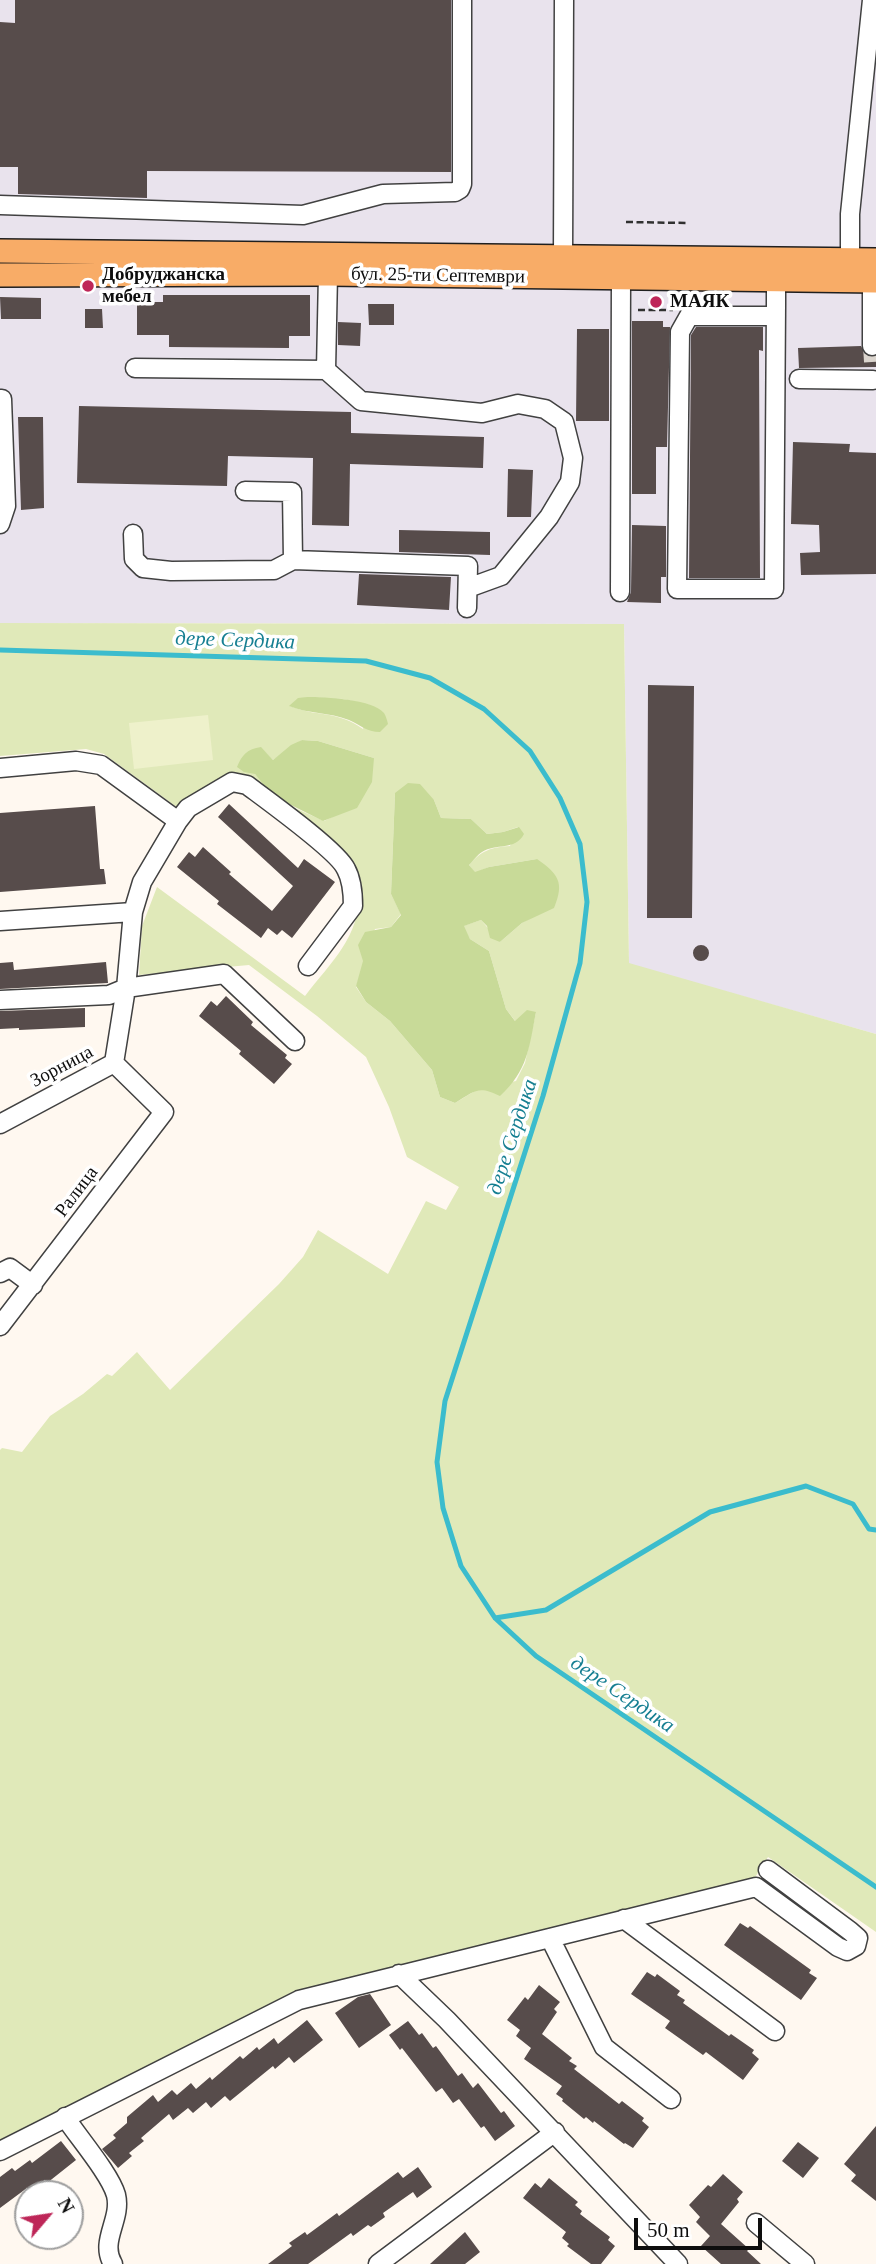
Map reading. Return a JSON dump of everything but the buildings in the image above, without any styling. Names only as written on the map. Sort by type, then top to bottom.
[{"type":"main road","name":"бул. 25-ти Септември","points":[[0,251],[850,260],[875,274]]},
{"type":"main road","name":"бул. 25-ти Септември","points":[[0,275],[328,274],[776,280],[875,274]]},
{"type":"street","points":[[0,205],[303,215],[383,194],[455,192],[462,184],[462,0]]},
{"type":"street","points":[[563,257],[564,0]]},
{"type":"street","points":[[850,260],[850,214],[872,0]]},
{"type":"street","points":[[326,370],[328,274]]},
{"type":"street","points":[[799,379],[874,357],[875,274]]},
{"type":"street","points":[[620,592],[621,278]]},
{"type":"street","points":[[776,280],[776,316],[774,589],[677,589],[680,332],[689,316],[776,316]]},
{"type":"street","points":[[135,368],[326,370],[360,401],[482,413],[518,404],[545,409],[564,422],[573,458],[569,482],[549,517],[501,576],[468,587]]},
{"type":"street","points":[[0,399],[6,506],[0,524]]},
{"type":"street","points":[[245,491],[292,492],[293,560]]},
{"type":"street","points":[[133,534],[134,559],[143,568],[172,571],[274,570],[293,560],[468,566],[467,608]]},
{"type":"street","points":[[0,768],[76,761],[101,765],[178,821]]},
{"type":"street","points":[[114,1063],[126,988],[132,912],[142,882],[188,808],[232,782],[247,785],[346,867],[352,886],[353,906],[308,966]]},
{"type":"street","points":[[0,921],[132,912]]},
{"type":"street","points":[[0,1000],[109,995],[126,988],[224,974],[295,1041]]},
{"type":"street","name":"Зорница","points":[[0,1124],[114,1063],[139,1086]]},
{"type":"street","name":"Ралица","points":[[0,1326],[164,1112],[139,1086]]},
{"type":"street","points":[[0,1273],[10,1268],[33,1285]]},
{"type":"street","points":[[0,2151],[299,2000],[756,1887],[838,1947],[847,1951],[856,1946],[858,1938],[850,1931],[768,1870]]},
{"type":"street","points":[[624,1919],[775,2031]]},
{"type":"street","points":[[550,1938],[604,2046],[671,2099]]},
{"type":"street","points":[[399,1974],[555,2132],[678,2264]]},
{"type":"street","points":[[65,2117],[109,2180],[116,2195],[117,2209],[106,2247],[113,2264]]},
{"type":"street","points":[[378,2264],[555,2132]]},
{"type":"street","points":[[756,2223],[805,2264]]},
{"type":"path","points":[[626,222],[687,223]]},
{"type":"path","points":[[634,309],[666,309]]},
{"type":"shaded area","points":[[0,0],[876,0],[876,1034],[629,964],[624,624],[0,623]]},
{"type":"green space","points":[[0,623],[624,624],[629,963],[876,1034],[876,1932],[768,1857],[754,1879],[296,1992],[0,2142],[0,1450],[2,1448],[22,1452],[50,1416],[107,1374],[112,1376],[137,1352],[170,1390],[279,1284],[303,1257],[318,1230],[388,1274],[426,1201],[446,1210],[459,1187],[407,1157],[389,1107],[366,1057],[249,965],[139,975],[142,926],[157,887],[305,996],[349,936],[355,922],[360,891],[245,778],[178,808],[104,754],[86,749],[0,756]],"holes":[[[307,697],[343,699],[370,705],[363,729],[335,716],[290,706]],[[302,740],[318,741],[374,758],[338,814],[324,821],[288,805],[255,774],[261,748],[273,760]],[[395,793],[434,800],[441,818],[471,819],[487,834],[518,827],[510,846],[487,851],[469,865],[475,873],[489,867],[537,859],[533,917],[500,942],[481,920],[463,926],[470,939],[489,951],[506,1009],[516,1022],[536,1012],[525,1063],[516,1081],[478,1089],[455,1103],[440,1097],[432,1070],[390,1021],[366,1002],[356,987],[375,929],[391,927],[401,914],[391,894]]]},
{"type":"green space","points":[[298,698],[348,700],[378,708],[384,713],[388,724],[380,732],[375,732],[341,717],[289,706]]},
{"type":"green space","points":[[208,715],[213,760],[134,769],[129,723]]},
{"type":"green space","points":[[302,740],[318,741],[374,758],[372,782],[357,808],[323,821],[273,796],[255,774],[244,772],[237,767],[243,756],[252,749],[261,747],[273,760],[291,745]]},
{"type":"green space","points":[[408,783],[420,784],[434,800],[441,818],[471,819],[487,834],[519,827],[524,834],[516,843],[487,849],[477,856],[469,865],[475,872],[537,859],[558,879],[559,891],[554,908],[522,923],[500,942],[490,938],[487,926],[481,920],[464,926],[470,939],[489,951],[506,1009],[515,1021],[527,1010],[536,1012],[526,1058],[516,1077],[500,1096],[481,1090],[455,1103],[440,1097],[432,1070],[390,1021],[366,1002],[356,986],[363,961],[358,945],[365,932],[391,927],[401,915],[391,894],[395,793]]},
{"type":"waterway","name":"дере Сердика","points":[[0,650],[366,661],[430,678],[484,709],[530,751],[560,798],[580,844],[587,902],[580,963],[543,1096],[445,1401],[437,1462],[443,1508],[461,1566],[495,1618],[536,1656],[876,1887]]},
{"type":"waterway","points":[[495,1618],[546,1610],[710,1512],[806,1486],[853,1504],[869,1529],[876,1530]]},
{"type":"tunnel","points":[[872,346],[873,362]]},
{"type":"place","name":"Добруджанска мебел","points":[[88,286]]},
{"type":"place","name":"МАЯК","points":[[656,302]]}]
